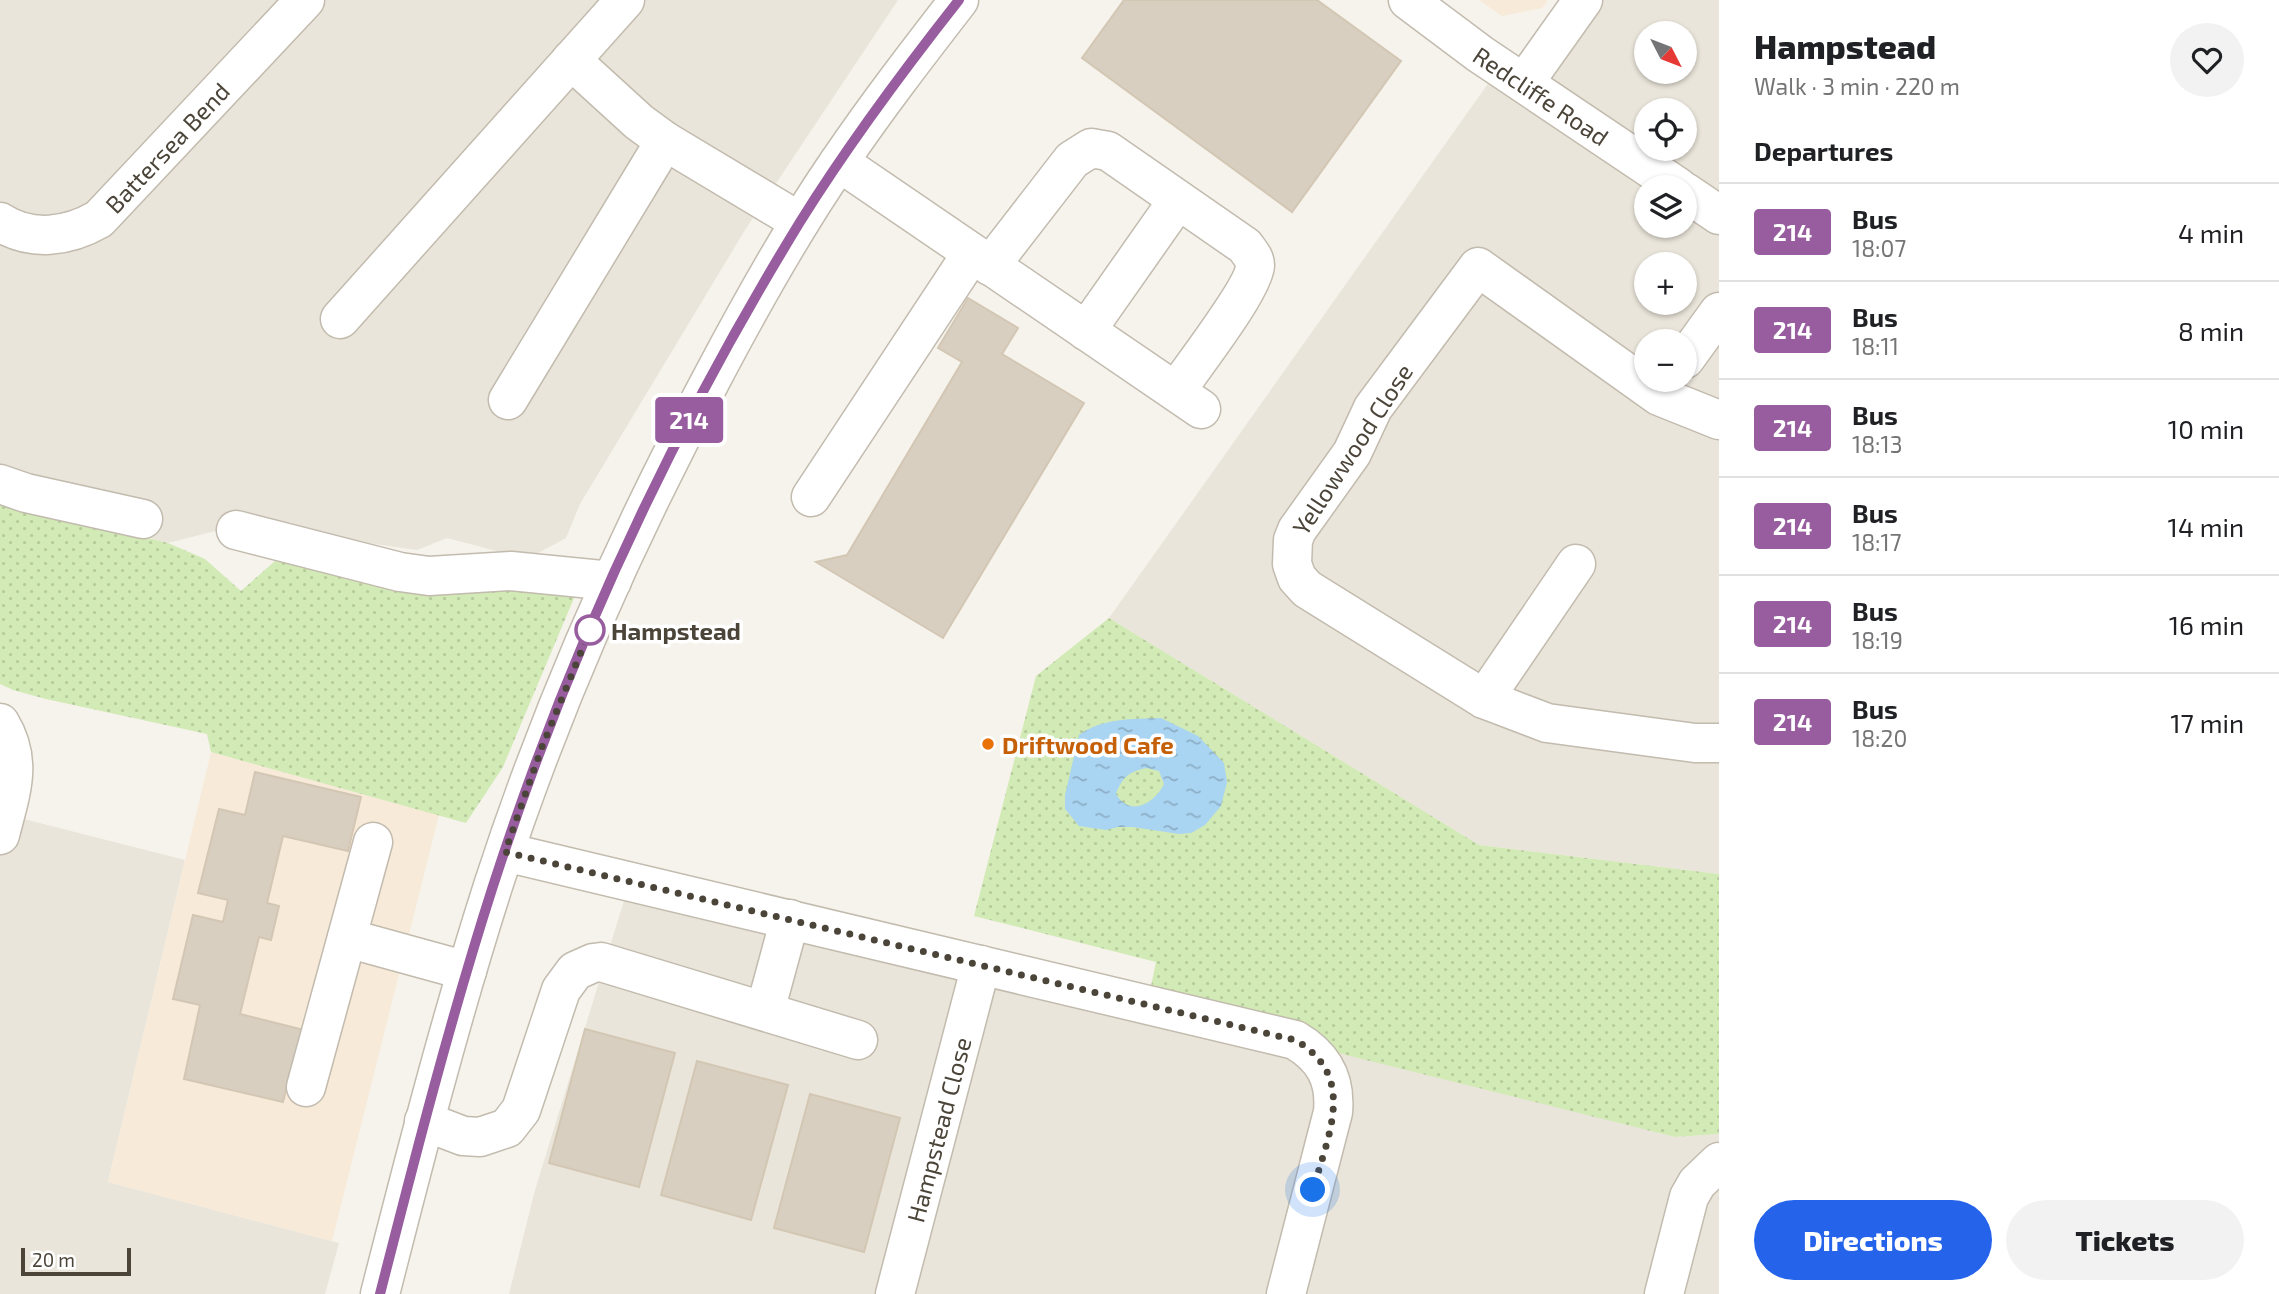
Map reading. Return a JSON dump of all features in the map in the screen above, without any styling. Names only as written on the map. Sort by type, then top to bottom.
[{"type":"street","name":"Battersea Bend","points":[[0,222],[20,232],[54,235],[70,233],[99,219],[305,0]]},
{"type":"street","points":[[340,319],[625,0]]},
{"type":"street","points":[[380,1294],[424,1121],[505,852],[542,747],[641,516],[736,333],[800,222],[839,162],[959,0]]},
{"type":"street","name":"Redcliffe Road","points":[[1408,0],[1660,175]]},
{"type":"street","points":[[1524,83],[1583,0]]},
{"type":"street","points":[[571,60],[639,122],[665,141],[800,222]]},
{"type":"street","points":[[508,400],[665,141]]},
{"type":"street","points":[[811,498],[981,259],[1072,160],[1091,148],[1108,151],[1245,246],[1255,265],[1249,286],[1188,400],[1086,331],[981,259],[839,162]]},
{"type":"street","points":[[1086,331],[1178,200]]},
{"type":"street","points":[[1697,200],[1719,215]]},
{"type":"street","name":"Yellowwood Close","points":[[1634,368],[1478,267],[1373,408],[1352,453],[1297,530],[1293,540],[1292,564],[1297,578],[1307,589],[1484,698],[1547,723],[1695,743],[1719,743]]},
{"type":"street","points":[[1697,342],[1719,312]]},
{"type":"street","name":"Yellowwood Close","points":[[1673,392],[1718,416]]},
{"type":"street","points":[[0,484],[26,493],[143,519]]},
{"type":"street","points":[[236,530],[400,572],[429,576],[510,571],[612,581]]},
{"type":"street","points":[[1484,698],[1576,564]]},
{"type":"street","points":[[0,723],[7,734],[15,760],[0,835]]},
{"type":"street","points":[[306,1087],[373,842]]},
{"type":"street","points":[[505,852],[1295,1040],[1318,1057],[1327,1069],[1332,1083],[1333,1112],[1286,1294]]},
{"type":"street","points":[[765,1011],[790,919]]},
{"type":"street","points":[[346,938],[467,971]]},
{"type":"street","points":[[424,1121],[463,1136],[480,1137],[506,1128],[521,1110],[561,990],[575,971],[593,962],[601,962],[858,1040]]},
{"type":"street","name":"Hampstead Close","points":[[895,1294],[981,965]]},
{"type":"street","points":[[1664,1294],[1689,1197],[1696,1183],[1719,1162]]},
{"type":"shaded area","points":[[0,0],[898,0],[745,230],[580,504],[566,538],[527,559],[447,538],[417,550],[239,525],[168,543],[0,502]]},
{"type":"shaded area","points":[[1479,0],[1548,0],[1542,8],[1502,16]]},
{"type":"shaded area","points":[[1584,0],[1719,0],[1719,874],[1479,845],[1109,618],[1497,71],[1522,87]]},
{"type":"shaded area","points":[[0,720],[12,816],[185,860],[108,1182],[339,1243],[325,1294],[0,1294]]},
{"type":"shaded area","points":[[211,752],[439,815],[332,1241],[108,1182]]},
{"type":"shaded area","points":[[631,878],[1145,1001],[1675,1137],[1719,1134],[1719,1294],[509,1294],[535,1190]]},
{"type":"green space","points":[[0,502],[168,543],[205,559],[241,591],[275,561],[577,591],[503,767],[466,823],[211,752],[207,734],[46,699],[0,684]]},
{"type":"green space","points":[[1109,618],[1479,845],[1719,874],[1719,1134],[1675,1137],[1338,1053],[1307,1026],[1151,986],[1156,962],[974,916],[1036,676]]},
{"type":"water","points":[[1161,718],[1198,736],[1224,763],[1227,782],[1221,806],[1205,825],[1191,833],[1179,834],[1133,827],[1106,830],[1079,826],[1065,809],[1065,795],[1079,735],[1108,722]],"holes":[[[1147,768],[1159,771],[1164,784],[1149,802],[1128,805],[1116,794],[1121,783],[1131,773]]]},
{"type":"building","points":[[1124,0],[1317,0],[1401,61],[1292,212],[1082,58]]},
{"type":"building","points":[[968,298],[1018,328],[1002,354],[1084,403],[943,638],[816,562],[847,555],[962,362],[938,348]]},
{"type":"building","points":[[255,772],[361,797],[348,851],[283,836],[267,903],[279,906],[271,940],[259,937],[240,1014],[304,1030],[283,1102],[184,1079],[200,1005],[173,999],[193,915],[223,922],[228,900],[198,893],[219,809],[245,815]]},
{"type":"building","points":[[585,1029],[675,1053],[639,1187],[549,1163]]},
{"type":"building","points":[[697,1061],[788,1085],[751,1220],[661,1195]]},
{"type":"building","points":[[810,1094],[900,1118],[864,1252],[774,1228]]},
{"type":"bus line","name":"214","points":[[380,1294],[430,1099],[494,885],[542,747],[589,632],[641,516],[688,423],[800,222],[839,162],[959,0]]},
{"type":"place","name":"Hampstead","points":[[590,630]]},
{"type":"place","name":"Driftwood Cafe","points":[[988,744]]},
{"type":"route","points":[[590,630],[542,747],[505,852],[1295,1040],[1308,1047],[1327,1069],[1334,1097],[1333,1112],[1313,1190]]}]
